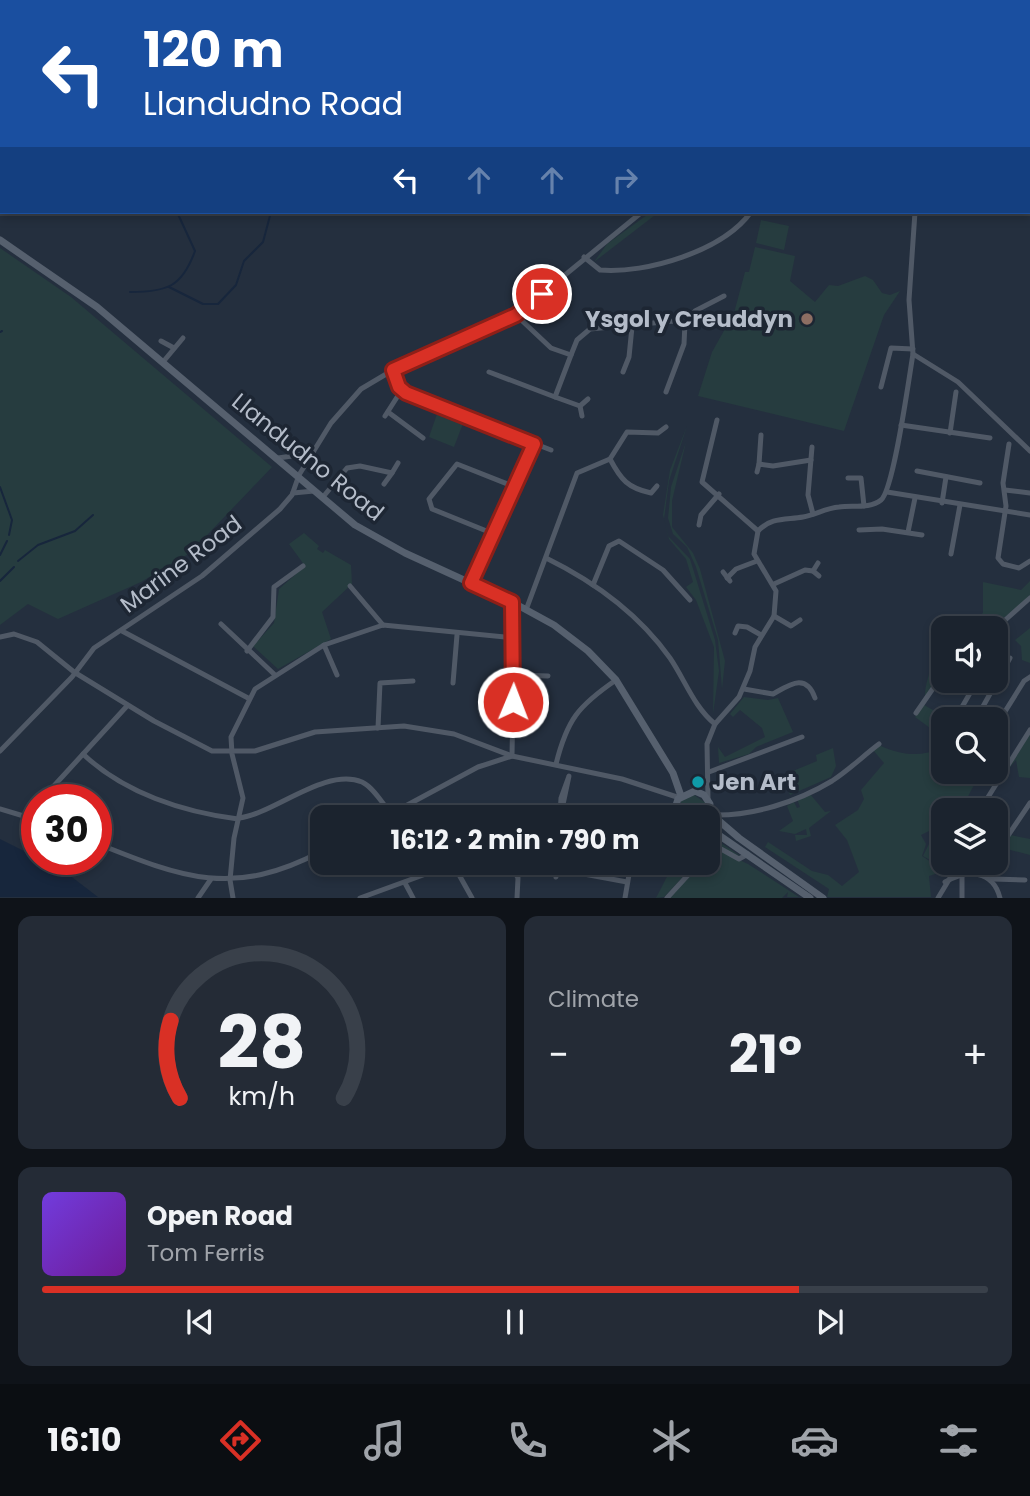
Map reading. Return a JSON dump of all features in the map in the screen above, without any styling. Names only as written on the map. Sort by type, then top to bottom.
[{"type":"main road","name":"Llandudno Road","points":[[0,240],[97,307],[355,525],[377,539],[512,602],[589,651],[616,680],[677,779],[708,800]]},
{"type":"main road","name":"Llandudno Road","points":[[677,779],[680,797]]},
{"type":"main road","points":[[676,805],[680,797],[693,792]]},
{"type":"main road","points":[[708,800],[709,805]]},
{"type":"main road","points":[[722,825],[823,898]]},
{"type":"main road","points":[[720,836],[810,898]]},
{"type":"street","name":"Marine Road","points":[[0,751],[94,648],[202,576],[280,509],[293,492],[299,475],[313,452],[351,399],[393,370],[516,315],[639,214]]},
{"type":"street","points":[[584,257],[595,268],[603,270],[654,267],[711,243],[744,221],[749,214]]},
{"type":"street","points":[[708,800],[707,744],[715,724],[744,688],[761,635],[774,616],[777,599],[774,584],[757,561],[753,548],[758,531],[773,520],[839,507],[864,506],[881,500],[887,492],[913,351],[909,300],[915,214]]},
{"type":"street","points":[[666,392],[684,344],[685,323],[695,311],[724,296]]},
{"type":"street","points":[[516,315],[551,348],[571,355]]},
{"type":"street","points":[[555,397],[577,340],[590,329],[674,321],[685,323]]},
{"type":"street","points":[[623,372],[629,357],[632,327]]},
{"type":"street","points":[[163,362],[183,338]]},
{"type":"street","points":[[161,341],[174,348]]},
{"type":"street","points":[[881,387],[891,348],[913,351],[958,382],[1030,451]]},
{"type":"street","points":[[393,370],[401,391],[551,450]]},
{"type":"street","points":[[489,372],[580,406]]},
{"type":"street","points":[[401,391],[387,414],[423,438]]},
{"type":"street","points":[[950,433],[956,392]]},
{"type":"street","points":[[580,406],[589,399]]},
{"type":"street","points":[[580,406],[582,416]]},
{"type":"street","points":[[702,482],[717,420]]},
{"type":"street","points":[[901,425],[990,439]]},
{"type":"street","points":[[526,610],[577,474],[584,468],[610,459],[627,432],[658,433],[666,427]]},
{"type":"street","points":[[705,430],[714,432]]},
{"type":"street","points":[[658,433],[659,442]]},
{"type":"street","points":[[757,472],[761,435]]},
{"type":"street","points":[[471,583],[534,444]]},
{"type":"street","points":[[749,444],[759,444]]},
{"type":"street","points":[[1009,444],[999,562],[1019,568],[1030,561]]},
{"type":"street","points":[[812,447],[808,495],[813,514]]},
{"type":"street","points":[[278,458],[313,452]]},
{"type":"street","points":[[610,459],[624,483],[652,497],[657,486]]},
{"type":"street","points":[[759,464],[773,466],[811,460]]},
{"type":"street","points":[[384,484],[398,463]]},
{"type":"street","points":[[494,534],[432,509],[429,499],[457,464],[515,487]]},
{"type":"street","points":[[293,492],[320,494],[352,466],[392,473]]},
{"type":"street","points":[[917,471],[980,483]]},
{"type":"street","points":[[942,503],[946,477]]},
{"type":"street","points":[[848,478],[861,478],[864,506]]},
{"type":"street","points":[[692,484],[702,482],[719,494],[758,531]]},
{"type":"street","points":[[1005,490],[1030,493]]},
{"type":"street","points":[[887,492],[1005,514],[1030,515]]},
{"type":"street","points":[[699,525],[701,515],[719,494]]},
{"type":"street","points":[[908,532],[915,498]]},
{"type":"street","points":[[951,554],[960,505]]},
{"type":"street","points":[[691,515],[701,515]]},
{"type":"street","points":[[859,530],[922,535]]},
{"type":"street","points":[[593,585],[610,546],[619,541],[663,570],[690,600]]},
{"type":"street","points":[[546,558],[626,608],[670,659],[702,712],[715,724]]},
{"type":"street","points":[[723,572],[728,579],[736,569],[757,561]]},
{"type":"street","points":[[813,571],[818,563]]},
{"type":"street","points":[[247,651],[272,617],[274,587],[303,566]]},
{"type":"street","points":[[774,584],[805,570],[813,571],[819,576]]},
{"type":"street","points":[[350,586],[383,625]]},
{"type":"street","points":[[1008,618],[1030,598]]},
{"type":"street","points":[[512,602],[512,756]]},
{"type":"street","points":[[774,616],[791,629],[800,620]]},
{"type":"street","points":[[735,617],[738,626],[735,633]]},
{"type":"street","points":[[221,624],[275,675]]},
{"type":"street","points":[[233,898],[230,880],[243,797],[232,754],[234,729],[248,698],[275,675],[324,645],[383,625],[457,635],[514,638]]},
{"type":"street","points":[[738,626],[747,627],[761,635]]},
{"type":"street","points":[[122,631],[248,698]]},
{"type":"street","points":[[0,637],[14,634],[25,636],[74,672],[200,747],[232,754],[269,748],[315,732],[404,726],[438,730],[487,744],[512,756],[622,779],[680,797]]},
{"type":"street","points":[[453,683],[457,635]]},
{"type":"street","points":[[324,645],[337,675]]},
{"type":"street","points":[[983,707],[1010,658]]},
{"type":"street","points":[[514,675],[548,676]]},
{"type":"street","points":[[1008,707],[1024,681],[1030,677]]},
{"type":"street","points":[[378,728],[380,683],[409,679]]},
{"type":"street","points":[[556,764],[568,723],[582,706],[616,680]]},
{"type":"street","points":[[744,688],[773,694],[792,682],[800,682],[808,685],[815,698]]},
{"type":"street","points":[[916,713],[931,691]]},
{"type":"street","points":[[56,784],[128,706]]},
{"type":"street","points":[[988,798],[1030,730]]},
{"type":"street","points":[[693,792],[704,787],[709,773],[802,737]]},
{"type":"street","points":[[720,816],[755,812],[827,783],[879,744]]},
{"type":"street","points":[[83,754],[112,777],[165,802],[197,813],[239,819],[249,817],[321,784],[354,781],[365,783],[380,805]]},
{"type":"street","points":[[408,805],[478,766],[512,756]]},
{"type":"street","points":[[561,805],[571,768]]},
{"type":"street","points":[[660,792],[673,805]]},
{"type":"street","points":[[1000,898],[990,878],[1007,838],[1030,803]]},
{"type":"street","points":[[0,809],[21,815]]},
{"type":"street","points":[[722,825],[724,815]]},
{"type":"street","points":[[112,849],[175,874],[230,880],[276,871],[310,856]]},
{"type":"street","points":[[720,850],[739,859],[748,854]]},
{"type":"street","points":[[360,898],[426,875]]},
{"type":"street","points":[[460,875],[471,898]]},
{"type":"street","points":[[516,875],[517,898]]},
{"type":"street","points":[[597,875],[627,882]]},
{"type":"street","points":[[625,898],[628,875]]},
{"type":"street","points":[[667,898],[688,875]]},
{"type":"street","points":[[938,898],[950,875]]},
{"type":"street","points":[[945,882],[961,875]]},
{"type":"street","points":[[962,898],[963,875]]},
{"type":"street","points":[[970,875],[1025,880]]},
{"type":"street","points":[[198,898],[211,879]]},
{"type":"street","points":[[405,883],[413,898]]},
{"type":"green space","points":[[648,214],[656,214],[594,262],[607,244]]},
{"type":"green space","points":[[761,220],[789,226],[784,250],[756,243]]},
{"type":"green space","name":"Ysgol y Creuddyn","points":[[755,247],[795,256],[790,281],[815,302],[829,285],[838,286],[865,276],[873,280],[882,293],[890,295],[900,291],[884,315],[844,431],[698,396],[712,352],[734,313]]},
{"type":"green space","points":[[0,248],[71,297],[272,467],[190,553],[141,582],[58,619],[28,604],[0,625]]},
{"type":"green space","points":[[438,411],[464,421],[454,447],[429,437]]},
{"type":"green space","points":[[687,426],[669,481],[664,519],[670,470]]},
{"type":"green space","points":[[686,442],[672,501],[672,527],[693,553],[700,569],[725,661],[722,689],[718,640],[696,567],[687,547],[673,534],[668,518],[671,487]]},
{"type":"green space","points":[[304,533],[319,546],[317,549],[323,553],[325,550],[351,565],[352,584],[322,612],[331,639],[278,669],[253,646],[274,623],[279,589],[305,566],[289,544]]},
{"type":"green space","points":[[668,536],[690,559],[715,640],[719,671],[713,714],[714,647],[696,600],[686,587],[693,582],[686,559]]},
{"type":"green space","points":[[1030,581],[1030,595],[1014,611],[1005,616],[978,616],[983,613],[983,582],[1021,590]]},
{"type":"green space","points":[[1030,628],[1030,663],[1022,660],[1021,646],[1015,640]]},
{"type":"green space","points":[[931,668],[931,688],[925,696]]},
{"type":"green space","points":[[744,697],[768,700],[778,698],[793,732],[756,747],[749,754],[719,763],[718,747],[725,757],[765,737],[762,728],[740,710],[733,717],[730,714]]},
{"type":"green space","points":[[924,705],[931,709],[931,729],[915,717]]},
{"type":"green space","points":[[1030,734],[1030,778],[1019,777],[1016,760],[1008,769]]},
{"type":"green space","points":[[879,745],[911,754],[931,752],[931,784],[974,784],[967,798],[931,798],[931,832],[921,835],[926,844],[922,856],[931,862],[931,897],[827,897],[829,889],[765,847],[768,842],[812,871],[828,875],[842,886],[859,872],[847,840],[835,825],[858,810],[864,799],[861,790],[884,763],[873,750]]},
{"type":"green space","points":[[833,748],[836,766],[831,777],[790,795],[785,784],[764,788],[764,783],[817,761],[816,755]]},
{"type":"green space","points":[[810,794],[825,812],[831,811],[809,828],[811,836],[796,841],[795,835],[807,835],[806,829],[795,834],[779,831],[793,821],[787,806],[794,802],[797,808],[800,807],[797,799]]},
{"type":"green space","points":[[694,795],[706,805],[680,805],[681,801]]},
{"type":"green space","points":[[1010,835],[1030,839],[1030,855],[1008,849]]},
{"type":"green space","points":[[931,840],[931,858],[923,856]]},
{"type":"green space","points":[[720,842],[742,857],[721,848]]},
{"type":"green space","points":[[720,851],[748,864],[799,897],[787,897],[788,892],[782,898],[669,898],[689,875],[720,875]]},
{"type":"green space","points":[[668,875],[685,875],[664,897],[656,898]]},
{"type":"water","points":[[0,839],[21,850],[21,875],[69,875],[98,897],[0,897]]},
{"type":"waterway","points":[[130,292],[163,289],[185,273],[195,251],[178,214]]},
{"type":"waterway","points":[[169,287],[203,304],[218,304],[236,285],[244,261],[263,242],[270,214]]},
{"type":"waterway","points":[[0,487],[12,520],[9,535]]},
{"type":"waterway","points":[[18,561],[38,545],[75,531],[93,515]]},
{"type":"waterway","points":[[0,555],[7,541]]},
{"type":"waterway","points":[[0,581],[14,567]]},
{"type":"place","name":"Ysgol y Creuddyn","points":[[807,319]]},
{"type":"place","name":"Jen Art","points":[[698,782]]},
{"type":"route","points":[[513,702],[512,602],[471,583],[534,444],[401,391],[393,370],[516,315],[542,294]]}]
